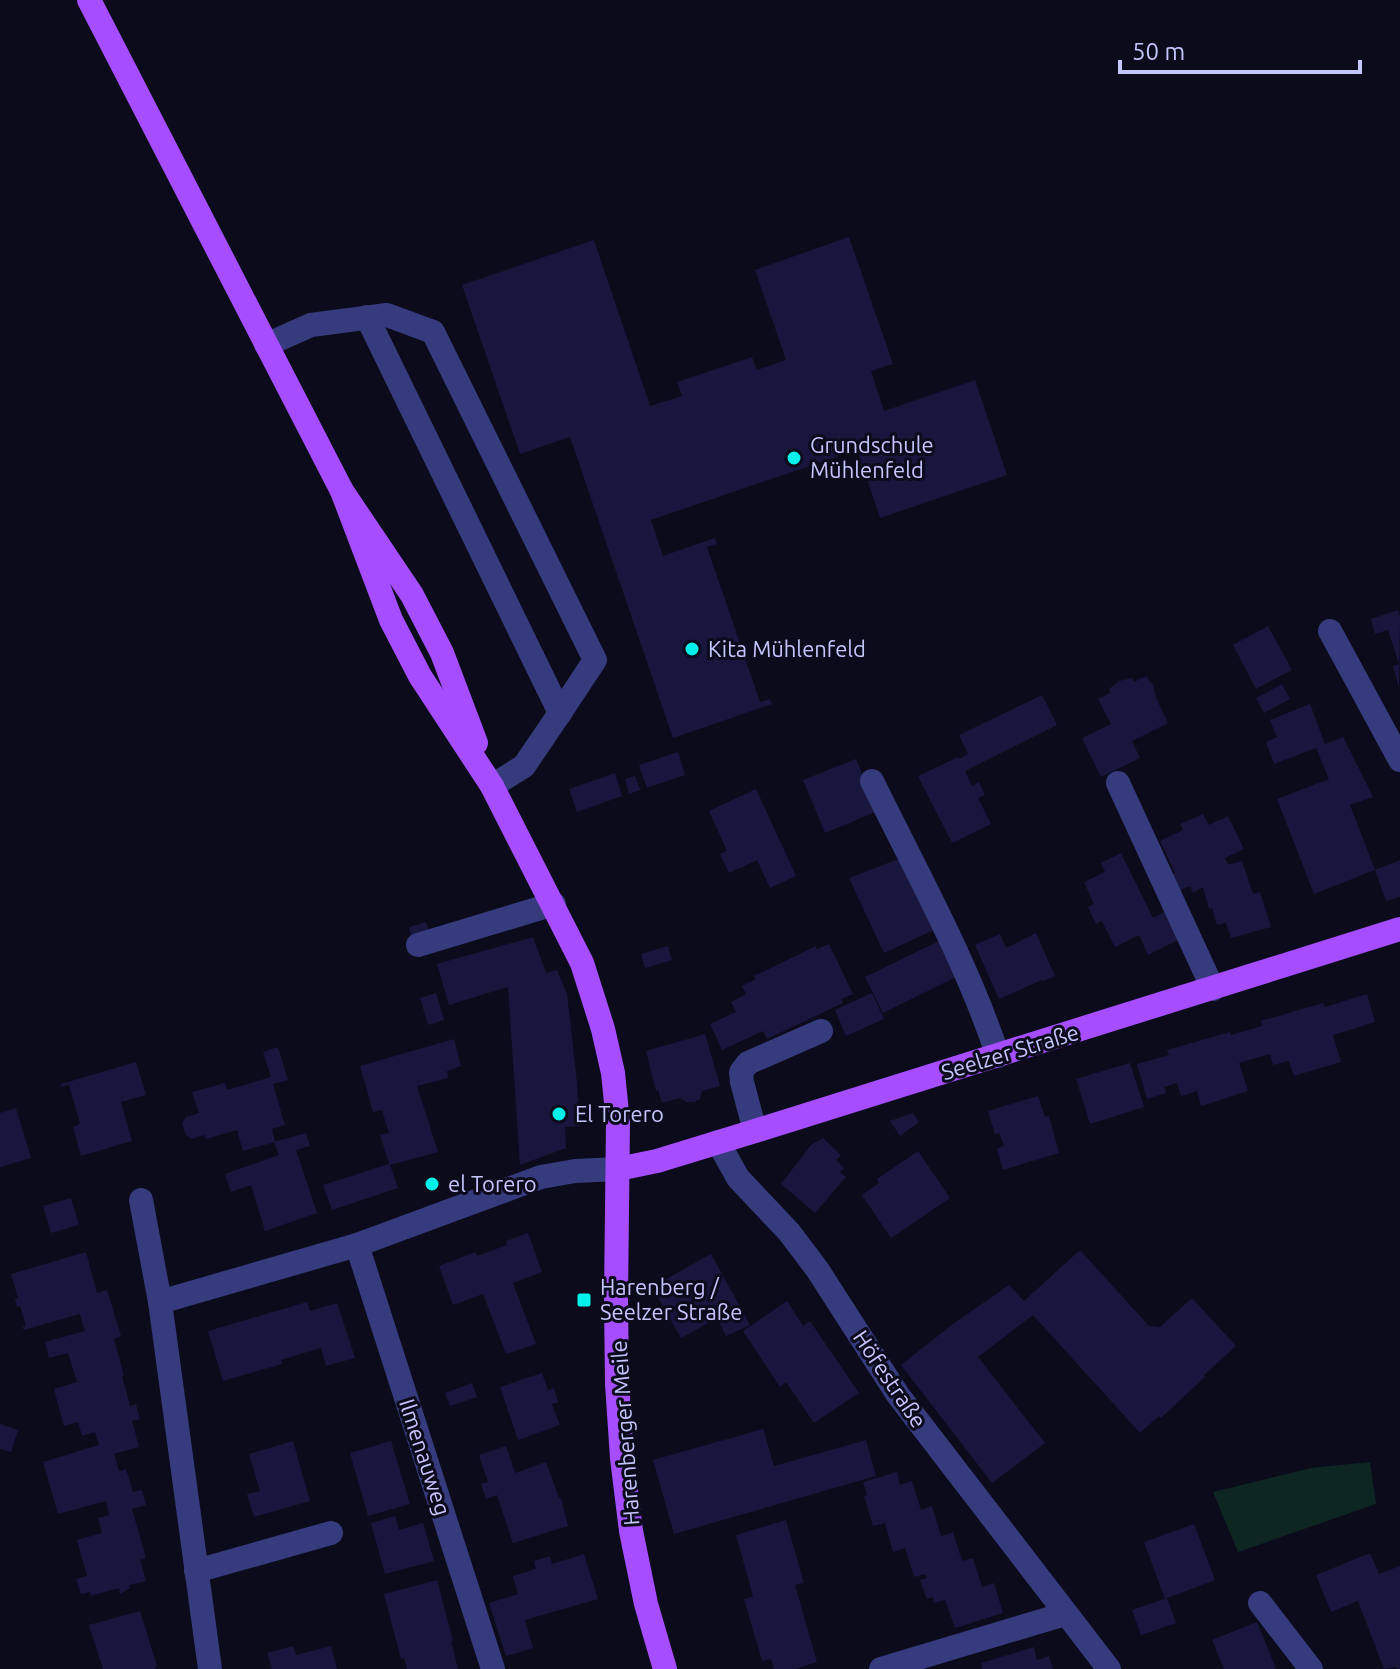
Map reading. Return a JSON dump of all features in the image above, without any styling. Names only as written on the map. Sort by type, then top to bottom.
[{"type":"main road","name":"Harenberger Meile","points":[[89,0],[342,491],[391,620],[420,676],[492,786],[582,963],[603,1029],[616,1094],[617,1384],[622,1458],[631,1531],[665,1669]]},
{"type":"main road","name":"Seelzer Straße","points":[[618,1169],[657,1161],[755,1131],[1400,929]]},
{"type":"street","points":[[266,345],[311,325],[387,315],[433,332],[595,660],[524,766],[492,786]]},
{"type":"street","points":[[367,317],[560,713]]},
{"type":"street","points":[[1330,631],[1400,760]]},
{"type":"street","points":[[872,781],[963,967],[998,1056]]},
{"type":"street","points":[[1118,783],[1213,989]]},
{"type":"street","points":[[418,945],[554,904]]},
{"type":"street","points":[[755,1131],[741,1072],[748,1063],[821,1031]]},
{"type":"street","name":"Höfestraße","points":[[718,1142],[738,1178],[789,1232],[817,1269],[898,1395],[1109,1669]]},
{"type":"street","points":[[160,1302],[357,1245],[541,1177],[575,1171],[618,1169]]},
{"type":"street","points":[[141,1200],[160,1302],[210,1669]]},
{"type":"street","name":"Ilmenauweg","points":[[357,1245],[493,1669]]},
{"type":"street","points":[[196,1571],[331,1533]]},
{"type":"street","points":[[1260,1603],[1311,1669]]},
{"type":"street","points":[[896,1667],[1065,1614]]},
{"type":"green space","points":[[1370,1462],[1376,1504],[1238,1552],[1213,1492],[1311,1468]]},
{"type":"building","points":[[849,237],[893,364],[871,371],[884,411],[975,380],[1007,475],[880,518],[856,447],[841,452],[842,455],[651,520],[663,556],[715,538],[717,544],[707,547],[760,702],[770,699],[772,704],[673,738],[570,437],[520,454],[462,285],[594,240],[650,406],[682,396],[677,382],[752,357],[757,370],[786,360],[755,270]]},
{"type":"building","points":[[1398,610],[1400,616],[1399,688],[1393,666],[1399,664],[1388,630],[1375,634],[1371,619]]},
{"type":"building","points":[[1268,626],[1292,670],[1256,689],[1233,645]]},
{"type":"building","points":[[1146,676],[1153,685],[1168,723],[1132,741],[1140,758],[1101,777],[1082,738],[1111,724],[1098,699],[1110,693],[1109,689],[1119,681],[1132,678],[1134,682]]},
{"type":"building","points":[[1282,684],[1290,699],[1264,713],[1256,698]]},
{"type":"building","points":[[1042,695],[1057,725],[965,771],[972,786],[979,782],[985,795],[978,798],[991,824],[952,843],[918,776],[968,754],[959,735]]},
{"type":"building","points":[[1310,704],[1325,744],[1343,737],[1373,797],[1350,805],[1375,870],[1314,894],[1277,799],[1329,779],[1316,748],[1274,764],[1266,742],[1277,737],[1270,720]]},
{"type":"building","points":[[678,752],[685,775],[647,788],[639,765]]},
{"type":"building","points":[[856,759],[878,811],[825,833],[803,780]]},
{"type":"building","points":[[615,773],[622,796],[577,812],[569,789]]},
{"type":"building","points":[[635,776],[640,790],[629,794],[625,779]]},
{"type":"building","points":[[756,789],[796,876],[770,888],[757,860],[729,873],[720,854],[727,851],[709,811]]},
{"type":"building","points":[[1203,814],[1209,825],[1228,816],[1244,849],[1225,858],[1228,864],[1242,861],[1253,894],[1260,892],[1271,927],[1231,938],[1226,923],[1217,925],[1203,887],[1193,893],[1190,886],[1178,891],[1170,875],[1175,873],[1160,841],[1183,830],[1180,824]]},
{"type":"building","points":[[1121,853],[1153,918],[1166,911],[1180,939],[1148,955],[1139,935],[1115,947],[1102,921],[1096,924],[1088,907],[1094,904],[1084,882],[1105,872],[1101,863]]},
{"type":"building","points":[[901,858],[934,930],[884,953],[849,878]]},
{"type":"building","points":[[1400,860],[1400,897],[1386,901],[1375,870]]},
{"type":"building","points":[[426,922],[429,931],[411,936],[409,927]]},
{"type":"building","points":[[1036,933],[1055,976],[999,999],[975,945],[1000,934],[1006,948]]},
{"type":"building","points":[[533,937],[546,973],[557,970],[567,994],[579,1126],[565,1127],[566,1148],[520,1165],[508,987],[449,1005],[437,964]]},
{"type":"building","points":[[941,940],[958,976],[883,1013],[865,977]]},
{"type":"building","points":[[829,944],[853,994],[841,999],[843,1003],[767,1039],[763,1031],[722,1050],[710,1024],[736,1012],[731,1002],[746,994],[742,986],[756,979],[754,976],[816,946],[817,949]]},
{"type":"building","points":[[668,946],[672,960],[645,968],[641,954]]},
{"type":"building","points":[[436,993],[444,1020],[428,1025],[420,998]]},
{"type":"building","points":[[872,993],[884,1019],[846,1036],[835,1010]]},
{"type":"building","points":[[1367,994],[1375,1022],[1333,1035],[1341,1062],[1294,1076],[1289,1061],[1273,1065],[1270,1054],[1239,1063],[1248,1091],[1201,1106],[1197,1091],[1181,1096],[1177,1083],[1164,1087],[1166,1093],[1147,1099],[1137,1064],[1169,1055],[1167,1050],[1262,1026],[1261,1021]]},
{"type":"building","points":[[705,1034],[720,1086],[702,1091],[700,1099],[694,1102],[680,1098],[662,1103],[646,1051]]},
{"type":"building","points":[[454,1039],[461,1066],[447,1071],[448,1078],[417,1086],[438,1152],[390,1165],[398,1188],[332,1210],[323,1185],[389,1164],[380,1135],[389,1133],[382,1110],[373,1112],[360,1066]]},
{"type":"building","points":[[278,1047],[288,1080],[273,1084],[285,1125],[272,1129],[275,1142],[243,1151],[237,1130],[206,1139],[204,1135],[192,1139],[186,1135],[182,1123],[186,1117],[199,1113],[192,1092],[225,1083],[227,1090],[271,1077],[263,1052]]},
{"type":"building","points":[[136,1062],[146,1095],[121,1102],[132,1141],[81,1156],[73,1127],[80,1124],[69,1085],[61,1087],[61,1084]]},
{"type":"building","points":[[1130,1063],[1144,1107],[1090,1124],[1076,1079]]},
{"type":"building","points":[[1038,1096],[1045,1117],[1049,1116],[1059,1153],[1003,1170],[997,1149],[1004,1146],[999,1133],[995,1134],[988,1111]]},
{"type":"building","points":[[16,1108],[31,1158],[0,1167],[0,1113]]},
{"type":"building","points":[[913,1113],[919,1122],[900,1136],[890,1121]]},
{"type":"building","points":[[306,1133],[310,1146],[296,1150],[317,1213],[265,1231],[251,1185],[231,1192],[225,1174],[279,1155],[274,1142]]},
{"type":"building","points":[[823,1138],[841,1155],[836,1160],[844,1168],[840,1172],[846,1177],[815,1213],[781,1184],[811,1145]]},
{"type":"building","points":[[918,1151],[950,1198],[891,1238],[862,1195],[879,1183],[877,1179]]},
{"type":"building","points":[[71,1198],[79,1225],[51,1233],[43,1206]]},
{"type":"building","points":[[528,1233],[542,1272],[513,1283],[536,1344],[506,1354],[483,1294],[453,1305],[439,1266],[476,1252],[477,1256],[507,1245],[506,1241]]},
{"type":"building","points":[[1080,1250],[1149,1326],[1160,1327],[1192,1298],[1236,1346],[1161,1418],[1159,1416],[1140,1433],[1033,1315],[978,1357],[1045,1443],[992,1483],[901,1365],[1009,1285],[1024,1301]]},
{"type":"building","points":[[86,1252],[97,1293],[107,1290],[121,1336],[114,1339],[122,1376],[130,1406],[136,1404],[140,1419],[132,1421],[139,1447],[114,1454],[119,1471],[126,1469],[133,1492],[142,1490],[146,1505],[132,1509],[146,1558],[140,1560],[146,1581],[129,1585],[130,1588],[120,1594],[119,1588],[91,1596],[90,1592],[81,1594],[76,1579],[87,1576],[77,1540],[102,1533],[98,1518],[109,1515],[106,1501],[58,1514],[43,1462],[99,1445],[95,1432],[82,1436],[78,1422],[64,1426],[54,1389],[77,1382],[68,1353],[49,1358],[45,1342],[85,1331],[80,1314],[24,1330],[22,1327],[26,1326],[20,1306],[17,1307],[15,1299],[18,1298],[11,1274]]},
{"type":"building","points":[[711,1254],[750,1325],[726,1336],[717,1318],[681,1338],[652,1287]]},
{"type":"building","points":[[787,1301],[803,1326],[810,1321],[859,1393],[814,1423],[786,1382],[780,1387],[743,1331]]},
{"type":"building","points":[[307,1302],[310,1311],[337,1303],[355,1358],[326,1366],[321,1348],[281,1360],[282,1364],[223,1381],[208,1331]]},
{"type":"building","points":[[542,1373],[548,1390],[554,1388],[558,1402],[552,1404],[560,1425],[518,1440],[500,1387]]},
{"type":"building","points":[[472,1383],[477,1397],[450,1406],[445,1393]]},
{"type":"building","points":[[0,1424],[18,1430],[11,1452],[0,1449]]},
{"type":"building","points":[[763,1429],[774,1466],[866,1440],[876,1476],[674,1534],[653,1460]]},
{"type":"building","points":[[293,1441],[310,1501],[254,1517],[247,1494],[260,1491],[249,1454]]},
{"type":"building","points":[[391,1441],[410,1504],[368,1516],[350,1453]]},
{"type":"building","points":[[506,1446],[515,1473],[546,1462],[561,1498],[568,1526],[513,1543],[497,1495],[486,1499],[481,1484],[488,1482],[479,1455]]},
{"type":"building","points":[[897,1472],[900,1485],[912,1481],[921,1510],[932,1506],[941,1536],[953,1532],[962,1561],[973,1558],[982,1587],[994,1583],[1003,1613],[955,1628],[945,1600],[934,1603],[933,1597],[927,1599],[920,1580],[927,1578],[925,1574],[914,1577],[905,1548],[893,1552],[885,1523],[873,1526],[864,1496],[867,1495],[863,1482]]},
{"type":"building","points":[[395,1516],[399,1530],[423,1523],[434,1561],[385,1574],[371,1523]]},
{"type":"building","points":[[786,1520],[804,1583],[795,1585],[817,1662],[795,1669],[774,1669],[771,1659],[762,1661],[744,1599],[753,1596],[736,1535]]},
{"type":"building","points":[[1194,1524],[1215,1580],[1165,1599],[1144,1542]]},
{"type":"building","points":[[1370,1553],[1379,1574],[1400,1566],[1400,1669],[1384,1669],[1358,1601],[1331,1612],[1316,1575]]},
{"type":"building","points":[[584,1554],[598,1599],[525,1620],[533,1648],[506,1656],[489,1603],[518,1594],[513,1576],[536,1569],[534,1561],[550,1556],[552,1564]]},
{"type":"building","points":[[437,1580],[458,1669],[407,1669],[404,1658],[401,1659],[384,1594]]},
{"type":"building","points":[[1167,1598],[1176,1623],[1141,1635],[1132,1610]]},
{"type":"building","points":[[140,1611],[156,1669],[103,1669],[89,1625]]},
{"type":"building","points":[[1257,1622],[1276,1669],[1224,1669],[1212,1640]]},
{"type":"building","points":[[293,1646],[296,1655],[331,1646],[337,1669],[272,1669],[267,1653]]},
{"type":"building","points":[[1034,1647],[1037,1660],[1049,1656],[1053,1669],[982,1669],[981,1663]]},
{"type":"place","name":"Grundschule Mühlenfeld","points":[[794,458]]},
{"type":"place","name":"Kita Mühlenfeld","points":[[692,649]]},
{"type":"place","name":"El Torero","points":[[559,1114]]},
{"type":"place","name":"el Torero","points":[[432,1184]]},
{"type":"place","name":"Harenberg / Seelzer Straße","points":[[584,1300]]}]
